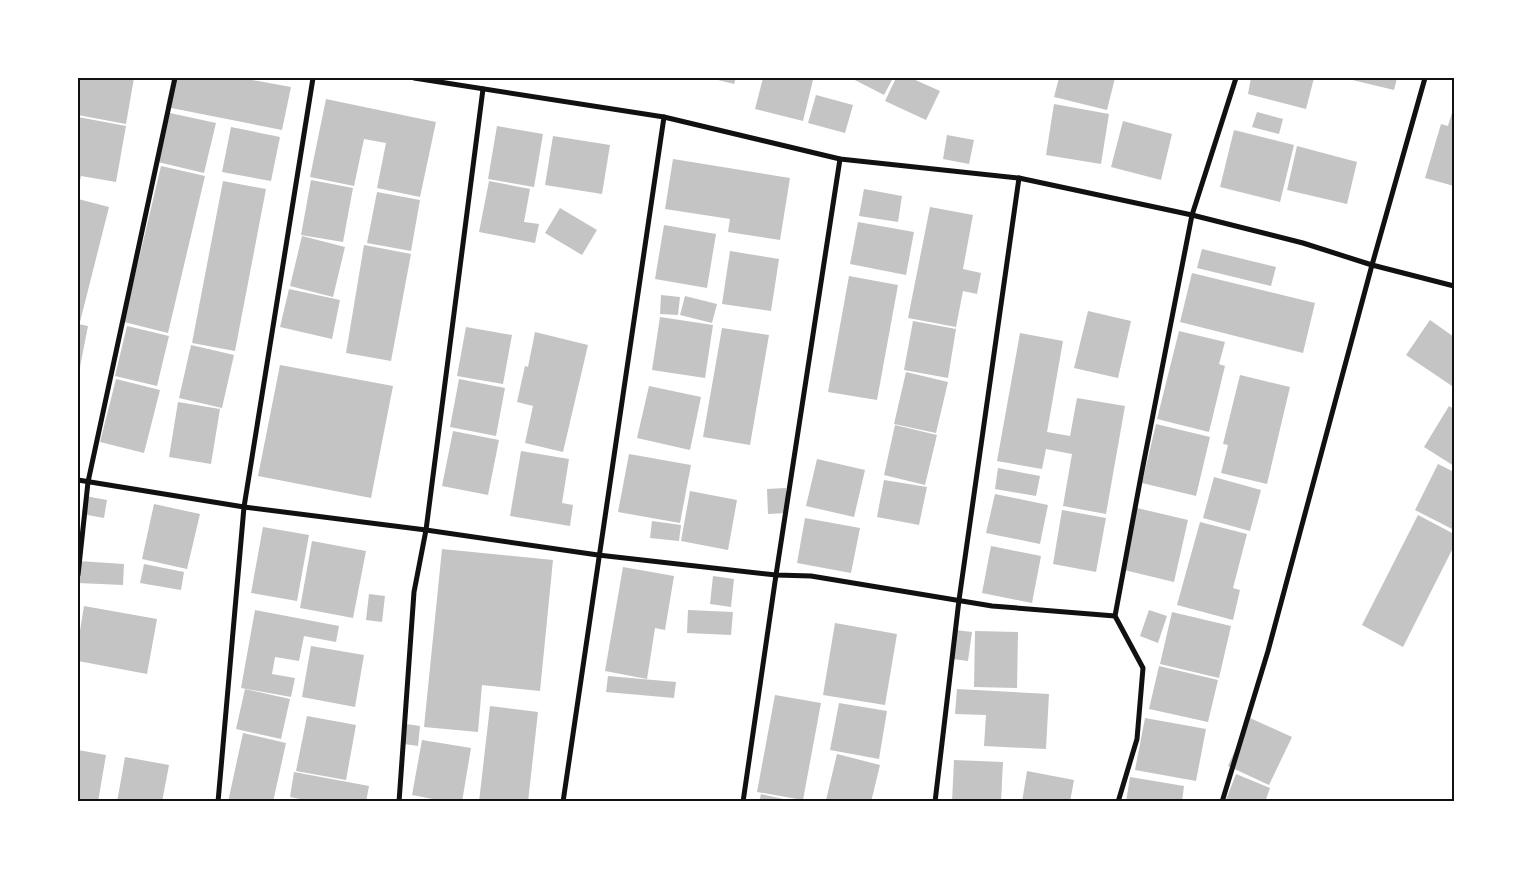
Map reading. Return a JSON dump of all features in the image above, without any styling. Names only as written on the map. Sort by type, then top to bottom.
[{"type":"street","points":[[78,575],[88,482],[175,78]]},
{"type":"street","points":[[218,802],[244,507],[313,78]]},
{"type":"street","points":[[414,78],[664,118],[840,159],[1018,178],[1192,215],[1303,242],[1372,265],[1454,286]]},
{"type":"street","points":[[1118,802],[1137,740],[1142,668],[1115,616],[1192,215],[1236,78]]},
{"type":"street","points":[[1222,802],[1270,641],[1425,78]]},
{"type":"street","points":[[399,802],[414,592],[426,530],[483,89]]},
{"type":"street","points":[[563,802],[664,118]]},
{"type":"street","points":[[743,802],[840,159]]},
{"type":"street","points":[[935,802],[959,600],[1018,178]]},
{"type":"street","points":[[78,480],[244,507],[426,530],[598,555],[776,575],[811,576],[992,606],[1115,616]]},
{"type":"building","points":[[79,78],[134,78],[126,124],[78,115]]},
{"type":"building","points":[[172,78],[241,78],[291,87],[282,130],[166,107]]},
{"type":"building","points":[[710,78],[736,78],[734,84]]},
{"type":"building","points":[[763,78],[802,78],[813,80],[803,121],[755,109]]},
{"type":"building","points":[[851,78],[893,78],[884,95]]},
{"type":"building","points":[[896,78],[911,78],[940,91],[926,120],[885,101]]},
{"type":"building","points":[[1059,78],[1115,78],[1107,110],[1054,97]]},
{"type":"building","points":[[1251,78],[1314,78],[1306,109],[1248,94]]},
{"type":"building","points":[[1344,78],[1397,78],[1394,90]]},
{"type":"building","points":[[816,95],[853,105],[845,133],[808,123]]},
{"type":"building","points":[[326,99],[436,122],[420,197],[377,188],[386,143],[364,139],[354,186],[310,177]]},
{"type":"building","points":[[1054,104],[1109,114],[1101,164],[1046,155]]},
{"type":"building","points":[[1454,106],[1454,186],[1425,178],[1441,124],[1448,126]]},
{"type":"building","points":[[1257,112],[1283,119],[1279,134],[1252,127]]},
{"type":"building","points":[[170,113],[216,123],[204,173],[158,162]]},
{"type":"building","points":[[78,117],[126,126],[116,182],[81,176],[78,189]]},
{"type":"building","points":[[1123,121],[1172,134],[1161,180],[1111,167]]},
{"type":"building","points":[[497,126],[543,134],[534,187],[488,179]]},
{"type":"building","points":[[231,127],[280,137],[271,181],[222,172]]},
{"type":"building","points":[[1234,130],[1294,145],[1280,202],[1220,187]]},
{"type":"building","points":[[947,135],[974,140],[969,164],[943,159]]},
{"type":"building","points":[[553,136],[610,145],[602,194],[545,185]]},
{"type":"building","points":[[1297,146],[1357,162],[1347,204],[1287,190]]},
{"type":"building","points":[[673,159],[790,178],[780,240],[728,232],[730,219],[665,209]]},
{"type":"building","points":[[161,166],[205,176],[168,333],[124,322]]},
{"type":"building","points":[[311,180],[353,188],[343,242],[301,235]]},
{"type":"building","points":[[223,181],[266,189],[235,351],[192,343]]},
{"type":"building","points":[[489,181],[530,189],[524,222],[539,224],[535,243],[479,232]]},
{"type":"building","points":[[864,189],[902,196],[898,222],[859,216]]},
{"type":"building","points":[[377,192],[420,200],[411,251],[367,243]]},
{"type":"building","points":[[78,199],[109,207],[80,322],[78,321]]},
{"type":"building","points":[[930,207],[973,215],[963,269],[981,273],[977,294],[963,291],[956,327],[908,318]]},
{"type":"building","points":[[560,208],[597,230],[582,255],[545,233]]},
{"type":"building","points":[[858,222],[914,232],[906,275],[850,264]]},
{"type":"building","points":[[664,225],[716,234],[707,288],[655,279]]},
{"type":"building","points":[[302,236],[345,247],[333,297],[290,286]]},
{"type":"building","points":[[364,245],[411,254],[391,361],[346,353]]},
{"type":"building","points":[[1202,249],[1276,267],[1271,286],[1197,268]]},
{"type":"building","points":[[730,251],[779,259],[771,311],[722,304]]},
{"type":"building","points":[[1192,273],[1315,303],[1303,353],[1180,322]]},
{"type":"building","points":[[849,276],[898,285],[877,400],[828,392]]},
{"type":"building","points":[[289,289],[340,300],[332,339],[280,327]]},
{"type":"building","points":[[661,295],[680,297],[678,315],[660,314]]},
{"type":"building","points":[[685,296],[717,304],[712,323],[680,315]]},
{"type":"building","points":[[1088,311],[1131,321],[1118,378],[1074,368]]},
{"type":"building","points":[[660,317],[713,325],[705,378],[652,370]]},
{"type":"building","points":[[1430,320],[1454,337],[1454,383],[1452,386],[1406,355]]},
{"type":"building","points":[[913,321],[956,329],[948,378],[904,370]]},
{"type":"building","points":[[78,324],[88,326],[78,377]]},
{"type":"building","points":[[127,326],[169,336],[157,386],[115,376]]},
{"type":"building","points":[[466,327],[512,335],[503,384],[457,376]]},
{"type":"building","points":[[722,328],[769,335],[750,445],[703,437]]},
{"type":"building","points":[[1179,331],[1225,342],[1219,364],[1225,366],[1209,432],[1157,419]]},
{"type":"building","points":[[535,332],[588,345],[563,452],[525,443],[533,406],[517,402],[525,366],[528,367]]},
{"type":"building","points":[[1020,333],[1063,341],[1047,432],[1070,436],[1077,398],[1125,406],[1106,514],[1063,506],[1072,454],[1046,449],[1042,469],[997,461]]},
{"type":"building","points":[[191,345],[234,355],[222,408],[179,398]]},
{"type":"building","points":[[280,365],[393,386],[371,498],[258,476]]},
{"type":"building","points":[[906,372],[948,382],[936,433],[894,424]]},
{"type":"building","points":[[1240,375],[1290,387],[1267,484],[1221,473],[1228,445],[1223,444]]},
{"type":"building","points":[[116,379],[160,390],[144,453],[100,442]]},
{"type":"building","points":[[459,379],[505,388],[496,436],[450,427]]},
{"type":"building","points":[[649,386],[701,397],[690,450],[637,438]]},
{"type":"building","points":[[178,402],[220,409],[211,464],[169,457]]},
{"type":"building","points":[[1449,406],[1454,409],[1454,466],[1424,447]]},
{"type":"building","points":[[1156,424],[1210,437],[1196,496],[1142,483]]},
{"type":"building","points":[[895,425],[937,435],[925,485],[884,475]]},
{"type":"building","points":[[453,431],[499,440],[488,495],[442,486]]},
{"type":"building","points":[[521,451],[569,459],[562,503],[573,505],[570,526],[510,516]]},
{"type":"building","points":[[629,454],[691,465],[680,523],[618,512]]},
{"type":"building","points":[[817,459],[865,470],[854,517],[806,506]]},
{"type":"building","points":[[1438,464],[1454,472],[1454,530],[1415,510]]},
{"type":"building","points":[[998,468],[1040,476],[1036,496],[995,489]]},
{"type":"building","points":[[1214,477],[1261,490],[1250,531],[1203,518]]},
{"type":"building","points":[[884,480],[927,487],[919,525],[877,517]]},
{"type":"building","points":[[786,488],[787,513],[768,514],[767,489]]},
{"type":"building","points":[[690,491],[737,500],[728,550],[681,541]]},
{"type":"building","points":[[995,494],[1048,505],[1040,544],[986,533]]},
{"type":"building","points":[[85,496],[107,500],[104,518],[82,514]]},
{"type":"building","points":[[154,504],[200,514],[187,569],[142,559]]},
{"type":"building","points":[[1137,508],[1188,520],[1174,582],[1124,570]]},
{"type":"building","points":[[1062,510],[1106,518],[1096,572],[1053,564]]},
{"type":"building","points":[[1418,515],[1454,534],[1454,546],[1403,647],[1362,625]]},
{"type":"building","points":[[805,518],[860,528],[851,573],[797,563]]},
{"type":"building","points":[[652,521],[681,525],[679,541],[650,538]]},
{"type":"building","points":[[1200,522],[1247,534],[1233,588],[1240,590],[1233,620],[1177,605]]},
{"type":"building","points":[[263,527],[309,535],[297,601],[251,593]]},
{"type":"building","points":[[312,541],[366,551],[353,618],[300,608]]},
{"type":"building","points":[[991,546],[1041,556],[1032,603],[982,593]]},
{"type":"building","points":[[442,549],[553,560],[540,691],[482,685],[478,732],[424,727]]},
{"type":"building","points":[[78,561],[124,564],[123,585],[78,583]]},
{"type":"building","points":[[144,564],[184,572],[181,590],[140,583]]},
{"type":"building","points":[[623,567],[674,576],[665,630],[655,628],[647,679],[605,671]]},
{"type":"building","points":[[713,576],[734,579],[731,607],[710,604]]},
{"type":"building","points":[[369,594],[385,596],[382,622],[366,620]]},
{"type":"building","points":[[84,606],[157,619],[147,674],[78,661],[78,643]]},
{"type":"building","points":[[255,610],[339,626],[336,642],[304,636],[299,661],[275,657],[272,674],[295,678],[291,697],[241,688]]},
{"type":"building","points":[[688,610],[733,612],[731,635],[687,633]]},
{"type":"building","points":[[1149,610],[1167,616],[1158,643],[1140,636]]},
{"type":"building","points":[[1172,612],[1231,626],[1219,678],[1160,664]]},
{"type":"building","points":[[835,623],[897,634],[885,705],[823,695]]},
{"type":"building","points":[[956,630],[972,632],[968,661],[953,659]]},
{"type":"building","points":[[975,631],[1018,632],[1017,688],[974,687]]},
{"type":"building","points":[[311,646],[364,655],[355,707],[302,697]]},
{"type":"building","points":[[1159,666],[1218,680],[1208,722],[1149,709]]},
{"type":"building","points":[[608,676],[676,682],[674,698],[606,692]]},
{"type":"building","points":[[245,689],[290,699],[281,739],[236,729]]},
{"type":"building","points":[[957,689],[1049,694],[1046,749],[984,746],[986,715],[955,714]]},
{"type":"building","points":[[775,695],[821,703],[803,800],[757,792]]},
{"type":"building","points":[[839,703],[887,711],[879,759],[830,750]]},
{"type":"building","points":[[490,706],[538,712],[528,802],[479,802]]},
{"type":"building","points":[[307,716],[356,725],[346,780],[296,771]]},
{"type":"building","points":[[1145,718],[1206,729],[1196,781],[1135,770]]},
{"type":"building","points":[[1250,718],[1292,737],[1269,785],[1228,766]]},
{"type":"building","points":[[406,724],[420,726],[418,746],[404,744]]},
{"type":"building","points":[[243,733],[286,743],[273,802],[228,802]]},
{"type":"building","points":[[422,740],[471,748],[462,802],[448,802],[412,795]]},
{"type":"building","points":[[78,750],[106,755],[98,802],[78,802]]},
{"type":"building","points":[[837,754],[880,765],[871,802],[834,802],[826,800]]},
{"type":"building","points":[[125,757],[169,765],[162,802],[117,802]]},
{"type":"building","points":[[954,760],[1003,762],[1001,802],[952,802]]},
{"type":"building","points":[[1027,771],[1074,780],[1070,802],[1022,802]]},
{"type":"building","points":[[294,772],[369,786],[366,802],[315,802],[290,797]]},
{"type":"building","points":[[1236,774],[1270,788],[1265,802],[1225,802]]},
{"type":"building","points":[[1130,777],[1184,786],[1182,802],[1126,802]]},
{"type":"building","points":[[761,794],[792,801],[792,802],[759,802]]}]
